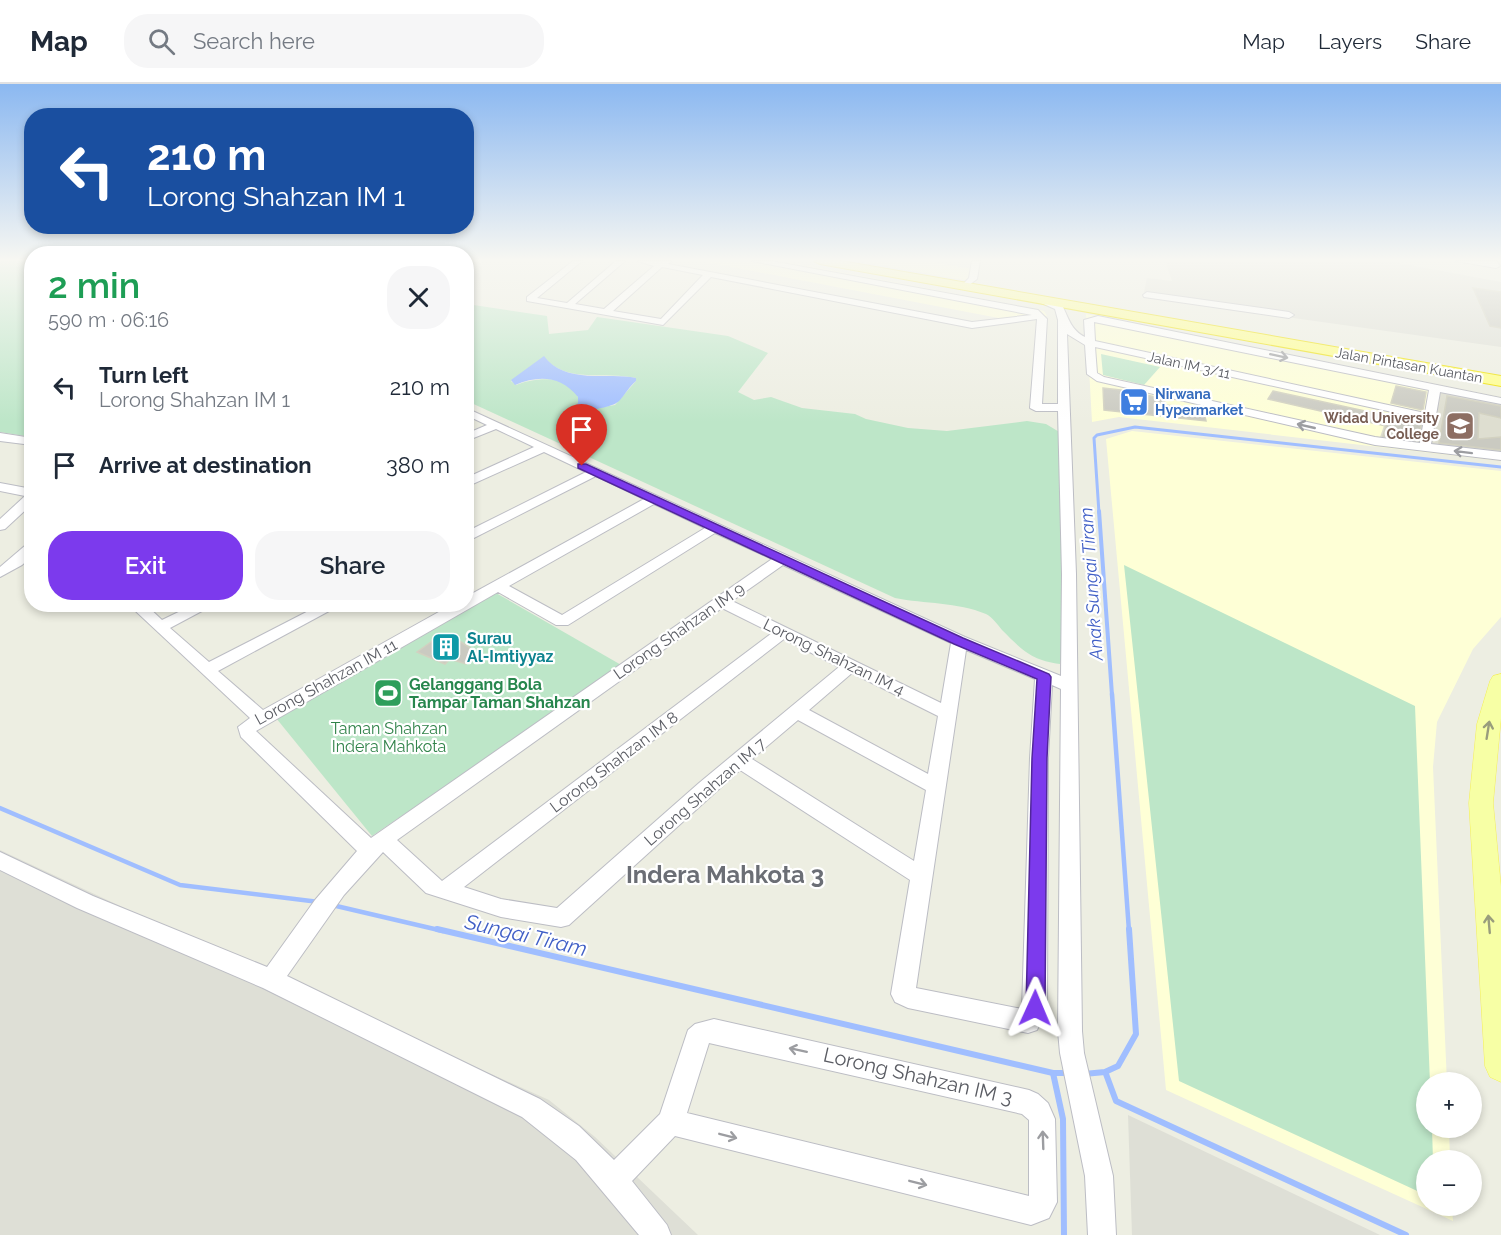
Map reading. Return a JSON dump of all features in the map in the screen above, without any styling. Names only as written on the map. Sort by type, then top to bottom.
[{"type":"highway","name":"Jalan Pintasan Kuantan","points":[[1121,315],[1211,328]]},
{"type":"highway","name":"Jalan Pintasan Kuantan","points":[[1146,315],[1211,328],[1501,377]]},
{"type":"highway","points":[[1159,317],[1200,321],[1501,377]]},
{"type":"highway","points":[[1173,324],[1219,335],[1501,386]]},
{"type":"main road","points":[[1501,681],[1488,724],[1481,803],[1501,1066]]},
{"type":"street","points":[[621,315],[663,322],[670,315]]},
{"type":"street","points":[[919,315],[972,325],[1042,316],[1041,408]]},
{"type":"street","points":[[1066,315],[1063,317],[1062,367],[1065,413],[1069,686],[1070,1031],[1072,1053],[1099,1176],[1102,1235]]},
{"type":"street","name":"Jalan IM 3/11","points":[[1063,317],[1073,335],[1085,349],[1430,420]]},
{"type":"street","points":[[1501,401],[1098,319],[1089,320],[1085,349],[1092,374],[1101,379],[1375,441],[1501,456]]},
{"type":"street","points":[[1062,343],[1085,349]]},
{"type":"street","points":[[1062,367],[1064,362],[1085,349]]},
{"type":"street","points":[[1425,447],[1435,388]]},
{"type":"street","points":[[1041,408],[1054,403],[1063,392]]},
{"type":"street","points":[[1041,408],[1065,413]]},
{"type":"street","points":[[474,415],[959,641],[1069,686]]},
{"type":"street","points":[[474,435],[497,425]]},
{"type":"street","points":[[0,436],[24,440]]},
{"type":"street","points":[[474,479],[543,448]]},
{"type":"street","points":[[474,534],[595,472]]},
{"type":"street","points":[[0,487],[24,492]]},
{"type":"street","name":"Lorong Shahzan IM 11","points":[[474,600],[653,499]]},
{"type":"street","points":[[0,526],[24,502]]},
{"type":"street","points":[[499,586],[562,622],[714,527]]},
{"type":"street","points":[[0,573],[17,562],[24,554]]},
{"type":"street","name":"Lorong Shahzan IM 9","points":[[271,980],[330,895],[377,845],[783,558]]},
{"type":"street","name":"Lorong Shahzan IM 4","points":[[721,602],[947,713]]},
{"type":"street","points":[[143,612],[261,718]]},
{"type":"street","points":[[159,627],[191,612]]},
{"type":"street","points":[[207,670],[319,612]]},
{"type":"street","name":"Lorong Shahzan IM 11","points":[[377,845],[247,733],[247,727],[452,612]]},
{"type":"street","name":"Lorong Shahzan IM 8","points":[[444,891],[784,632]]},
{"type":"street","points":[[959,641],[903,994],[908,998],[1028,1022],[1035,1008],[1039,758],[1044,677]]},
{"type":"street","name":"Lorong Shahzan IM 7","points":[[444,891],[501,908],[561,918],[706,788],[741,761],[850,666]]},
{"type":"street","points":[[798,712],[936,787]]},
{"type":"street","points":[[741,761],[922,877]]},
{"type":"street","points":[[377,845],[434,887],[444,891]]},
{"type":"street","points":[[0,860],[85,902],[271,980],[531,1108],[560,1126],[585,1147],[657,1235]]},
{"type":"street","name":"Lorong Shahzan IM 3","points":[[714,1031],[1029,1102],[1039,1112],[1042,1119],[1043,1202],[1039,1208],[1031,1211],[672,1122],[697,1038],[704,1032],[714,1031]]},
{"type":"street","points":[[613,1180],[672,1122]]},
{"type":"shaded area","points":[[981,315],[1047,316],[1009,320]]},
{"type":"shaded area","points":[[1086,315],[1501,397],[1501,461],[1119,417],[1092,422]]},
{"type":"shaded area","points":[[1270,315],[1501,315],[1501,347]]},
{"type":"shaded area","points":[[1436,388],[1501,401],[1501,457],[1378,443],[1388,414],[1430,424]]},
{"type":"shaded area","points":[[1132,431],[1501,471],[1501,617],[1473,649],[1437,722],[1433,767],[1447,1072],[1416,1072],[1416,1138],[1449,1138],[1450,1150],[1416,1150],[1416,1204],[1166,1090],[1106,439]]},
{"type":"shaded area","points":[[0,850],[549,1100],[595,1137],[698,1235],[0,1235]]},
{"type":"shaded area","points":[[1128,1115],[1380,1235],[1132,1235]]},
{"type":"shaded area","points":[[1442,1216],[1453,1216],[1453,1221]]},
{"type":"green space","points":[[0,315],[24,315],[24,436],[0,432]]},
{"type":"green space","points":[[474,315],[547,316],[549,334],[588,330],[597,317],[728,336],[768,353],[738,392],[754,400],[771,397],[802,408],[855,414],[866,419],[908,428],[947,431],[1027,421],[1046,424],[1066,436],[1068,623],[1060,664],[1042,660],[1028,653],[986,614],[952,605],[895,598],[474,404]],"holes":[[[544,357],[563,371],[587,375],[625,376],[636,378],[636,381],[615,405],[581,411],[574,389],[567,384],[550,379],[516,385],[511,381]]]},
{"type":"green space","points":[[1101,354],[1160,367],[1144,385],[1103,375]]},
{"type":"green space","points":[[1124,565],[1415,706],[1430,1072],[1416,1072],[1416,1138],[1432,1138],[1433,1150],[1416,1150],[1416,1190],[1179,1081]]},
{"type":"green space","name":"Taman Shahzan Indera Mahkota","points":[[496,593],[623,666],[372,836],[276,718],[463,612],[474,612],[474,606]]},
{"type":"water","points":[[544,356],[563,371],[587,376],[636,378],[636,381],[617,403],[590,410],[572,410],[578,403],[578,397],[557,381],[541,379],[515,385],[511,380]]},
{"type":"building","points":[[1485,315],[1501,315],[1501,328],[1490,326]]},
{"type":"building","points":[[1396,386],[1426,392],[1423,410],[1391,403]]},
{"type":"building","name":"Nirwana Hypermarket","points":[[1103,388],[1130,391],[1164,399],[1165,405],[1203,409],[1206,421],[1104,410]]},
{"type":"building","points":[[1273,391],[1388,416],[1389,414],[1408,418],[1421,425],[1418,440],[1383,436],[1386,426],[1268,399]]},
{"type":"building","name":"Widad University College","points":[[1447,396],[1501,406],[1501,418],[1479,413],[1478,439],[1501,437],[1501,450],[1439,443]]},
{"type":"building","name":"Surau Al-Imtiyyaz","points":[[442,634],[478,653],[466,664],[450,659],[445,664],[417,652]]},
{"type":"waterway","name":"Anak Sungai Tiram","points":[[1099,513],[1094,438],[1097,435],[1135,427],[1501,467]]},
{"type":"waterway","name":"Anak Sungai Tiram","points":[[1099,511],[1112,695]]},
{"type":"waterway","name":"Anak Sungai Tiram","points":[[1112,694],[1129,931]]},
{"type":"waterway","name":"Sungai Tiram","points":[[0,808],[180,885],[319,902]]},
{"type":"waterway","name":"Sungai Tiram","points":[[332,905],[443,931]]},
{"type":"waterway","name":"Sungai Tiram","points":[[437,929],[1053,1073]]},
{"type":"waterway","name":"Anak Sungai Tiram","points":[[1084,1074],[1105,1072],[1118,1066],[1136,1034],[1129,929]]},
{"type":"waterway","name":"Anak Sungai Tiram","points":[[1053,1073],[1067,1073]]},
{"type":"waterway","points":[[1053,1073],[1063,1119],[1064,1235]]},
{"type":"waterway","points":[[1106,1074],[1116,1101],[1406,1235]]},
{"type":"place","name":"Nirwana Hypermarket","points":[[1134,402]]},
{"type":"place","name":"Widad University College","points":[[1460,426]]},
{"type":"place","name":"Surau Al-Imtiyyaz","points":[[446,647]]},
{"type":"place","name":"Gelanggang Bola Tampar Taman Shahzan","points":[[388,693]]},
{"type":"district","name":"Indera Mahkota 3","points":[[725,874]]},
{"type":"route","points":[[582,466],[959,641],[1044,677],[1039,758],[1035,1008]]}]
